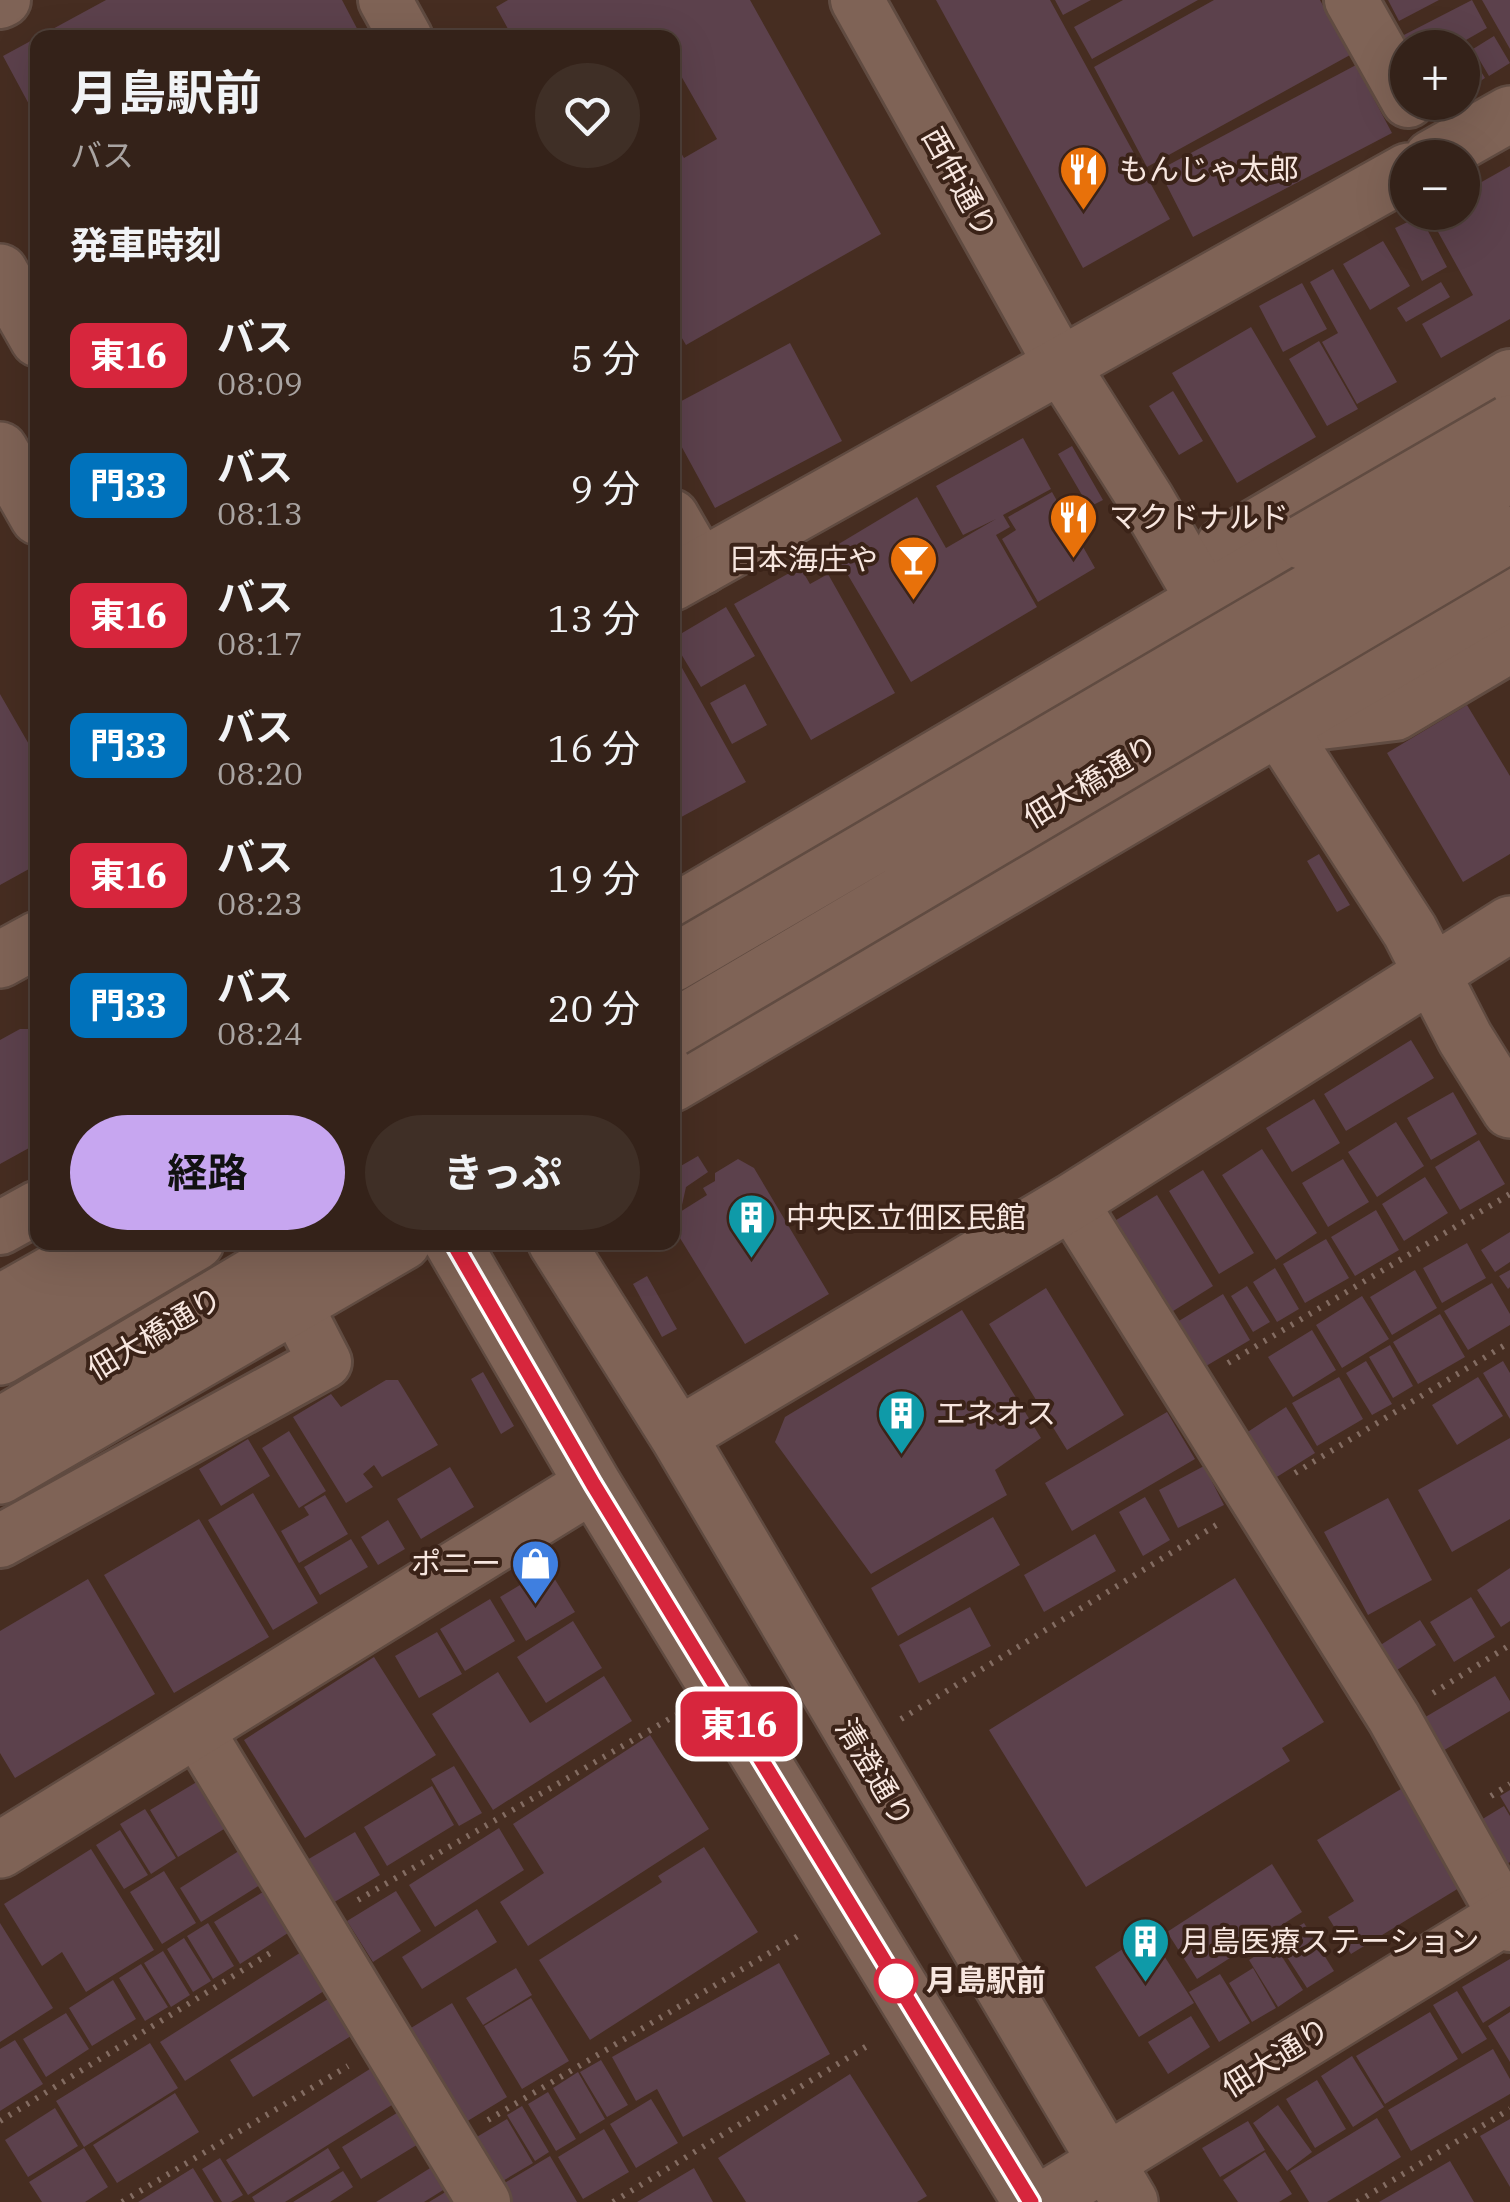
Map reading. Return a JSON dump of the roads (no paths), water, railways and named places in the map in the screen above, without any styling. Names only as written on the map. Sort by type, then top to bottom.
[{"type":"main road","points":[[1464,140],[1510,114]]},
{"type":"main road","points":[[687,576],[1390,181]]},
{"type":"main road","points":[[0,272],[30,325]]},
{"type":"main road","points":[[1061,365],[1279,728],[1342,820],[1410,931],[1430,974],[1510,1110]]},
{"type":"main road","points":[[680,909],[1510,423]]},
{"type":"main road","points":[[0,450],[30,503]]},
{"type":"main road","name":"佃大橋通り","points":[[680,959],[1510,474]]},
{"type":"main road","name":"佃大橋通り","points":[[680,1024],[1510,534]]},
{"type":"main road","points":[[680,1079],[1510,591]]},
{"type":"main road","points":[[678,1436],[1070,1202],[1510,924]]},
{"type":"main road","points":[[0,960],[30,944]]},
{"type":"main road","points":[[0,1303],[94,1250]]},
{"type":"main road","name":"佃大橋通り","points":[[0,1357],[182,1250]]},
{"type":"main road","name":"佃大橋通り","points":[[0,1426],[297,1250]]},
{"type":"main road","points":[[0,1476],[390,1250]]},
{"type":"main road","points":[[457,1250],[593,1484],[1031,2202]]},
{"type":"main road","name":"清澄通り","points":[[561,1250],[678,1436],[857,1746],[1118,2182]]},
{"type":"main road","points":[[0,1850],[593,1484]]},
{"type":"main road","name":"佃大通り","points":[[1041,2202],[1118,2182],[1508,1918]]},
{"type":"street","points":[[385,0],[402,30]]},
{"type":"street","name":"西仲通り","points":[[857,0],[1061,365]]},
{"type":"street","points":[[1351,0],[1390,70]]},
{"type":"street","points":[[1205,601],[1223,546],[1510,376]]},
{"type":"street","points":[[680,548],[687,576]]},
{"type":"street","points":[[1279,728],[1395,714],[1510,646]]},
{"type":"street","points":[[1070,1202],[1254,1501],[1394,1718],[1508,1918]]},
{"type":"street","points":[[0,1228],[30,1211]]},
{"type":"street","points":[[0,1541],[325,1362],[296,1306]]},
{"type":"street","points":[[197,1730],[484,2202]]},
{"type":"place","name":"もんじゃ太郎","points":[[1084,212]]},
{"type":"place","name":"マクドナルド","points":[[1074,560]]},
{"type":"place","name":"日本海庄や","points":[[913,602]]},
{"type":"place","name":"中央区立佃区民館","points":[[751,1260]]},
{"type":"place","name":"エネオス","points":[[901,1456]]},
{"type":"place","name":"ポニー","points":[[536,1606]]},
{"type":"place","name":"月島駅前","points":[[896,1981]]},
{"type":"place","name":"月島医療ステーション","points":[[1145,1984]]}]
